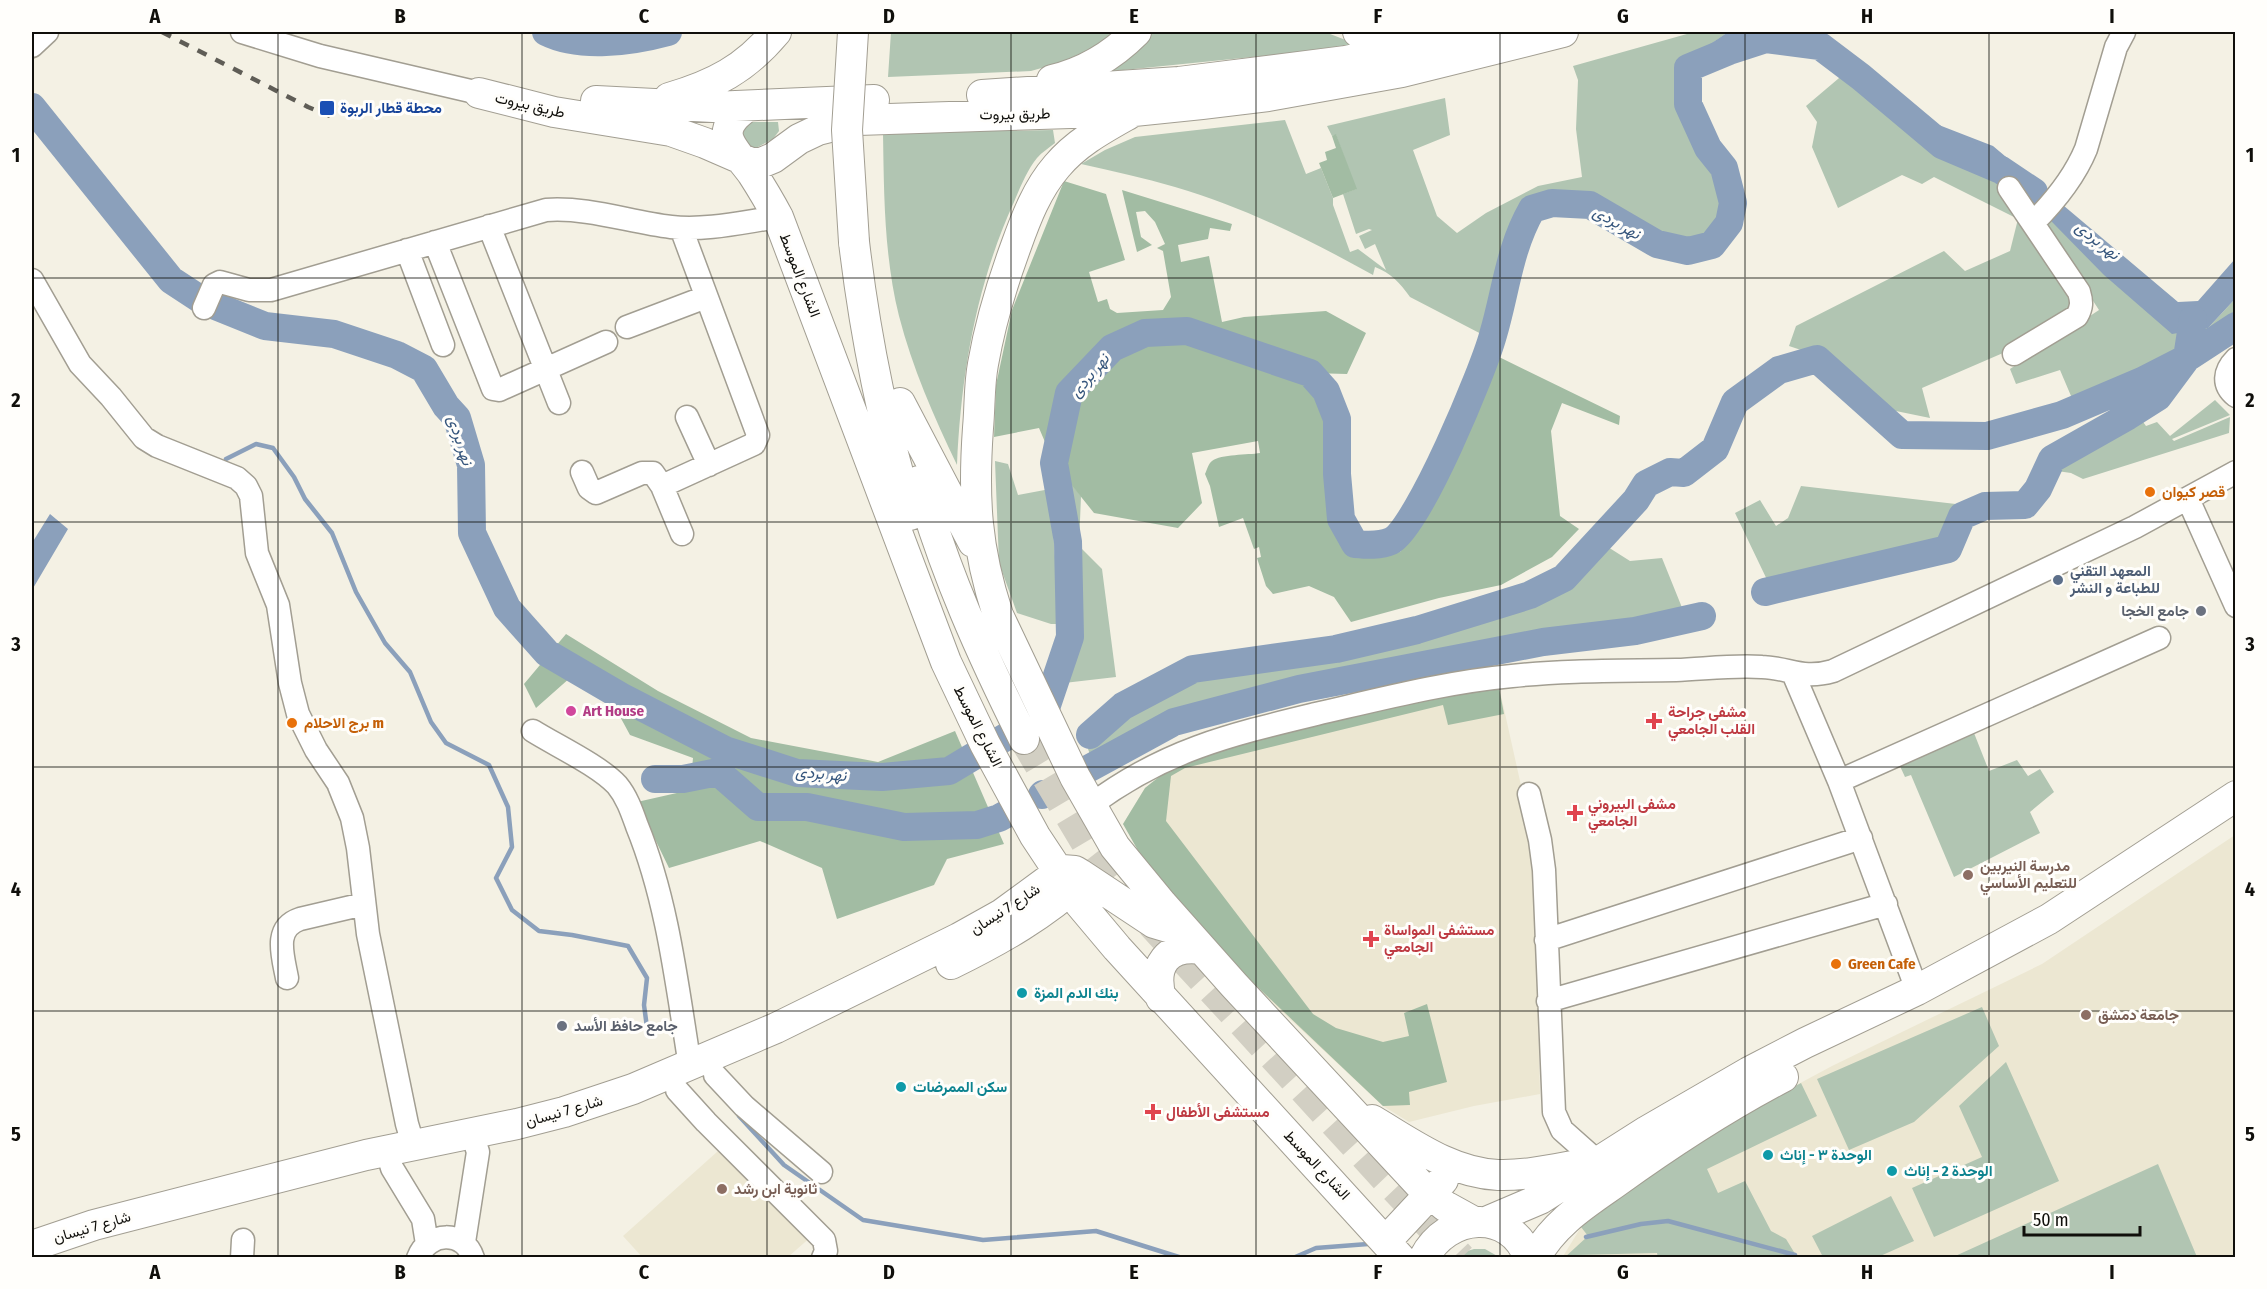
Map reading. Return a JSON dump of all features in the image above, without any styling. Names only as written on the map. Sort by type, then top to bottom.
[{"type":"main road","points":[[650,104],[703,88],[731,74],[757,54],[776,32]]},
{"type":"main road","name":"الشارع الموسط","points":[[748,106],[731,121],[727,131],[728,142],[761,187],[778,217],[902,517],[955,637],[975,680],[1017,743],[951,579],[925,502],[900,403],[848,167],[847,130],[853,32]]},
{"type":"main road","points":[[864,242],[873,32]]},
{"type":"main road","points":[[992,95],[1066,76],[1096,64],[1122,47],[1137,32]]},
{"type":"main road","points":[[1358,32],[1427,44]]},
{"type":"main road","name":"طريق بيروت","points":[[479,93],[713,107],[992,95],[1179,82],[1346,61],[1479,32]]},
{"type":"main road","name":"طريق بيروت","points":[[479,93],[554,112],[671,131],[705,143],[742,161],[762,163],[799,139],[818,130],[858,120],[1134,111],[1268,96],[1402,72],[1563,32]]},
{"type":"main road","points":[[1134,111],[1094,133],[1074,148],[1056,166],[1038,193],[1011,259],[990,330],[983,366],[975,485],[982,560],[998,615],[1063,753],[1115,847],[1195,941],[1431,1195],[1456,1213],[1510,1233],[1520,1242],[1529,1257]]},
{"type":"main road","name":"الشارع الموسط","points":[[864,242],[863,314],[902,517],[946,662],[986,744],[1035,836],[1161,998],[1393,1249]]},
{"type":"main road","points":[[900,403],[982,560]]},
{"type":"main road","points":[[1424,1257],[1438,1236],[1449,1229],[1480,1222],[1540,1199],[1694,1103],[1749,1072],[1917,990],[2049,920],[2235,796]]},
{"type":"main road","points":[[1535,1257],[1553,1232],[1574,1213],[1661,1149],[1700,1124],[1825,1055],[2034,949],[2235,817]]},
{"type":"main road","name":"شارع 7 نيسان","points":[[32,1246],[105,1222],[397,1154],[573,1128],[694,1077],[990,945],[1030,921],[1071,880],[1115,847]]},
{"type":"main road","points":[[1071,880],[1154,923],[1195,941]]},
{"type":"main road","points":[[1161,998],[1158,971],[1166,958],[1195,941]]},
{"type":"main road","points":[[1347,1107],[1455,1166],[1481,1173],[1510,1175],[1598,1162]]},
{"type":"main road","name":"شارع 7 نيسان","points":[[48,1257],[97,1240],[397,1154]]},
{"type":"main road","points":[[1393,1249],[1431,1195],[1455,1166]]},
{"type":"street","points":[[32,46],[46,32]]},
{"type":"street","name":"طريق بيروت","points":[[242,32],[320,56],[479,93]]},
{"type":"street","points":[[2032,223],[2064,189],[2080,163],[2116,47],[2124,32]]},
{"type":"street","points":[[2009,188],[2079,292],[2082,300],[2077,316],[2014,354]]},
{"type":"street","points":[[204,308],[214,285],[220,282],[249,290],[271,290],[529,214],[561,209],[581,210],[681,228],[707,227],[778,217]]},
{"type":"street","points":[[489,226],[560,403]]},
{"type":"street","points":[[662,486],[754,444],[758,435],[681,228]]},
{"type":"street","points":[[435,242],[493,389],[499,390],[606,342]]},
{"type":"street","points":[[407,250],[443,345]]},
{"type":"street","points":[[32,280],[80,364],[111,397],[144,438],[157,446],[237,478],[246,486],[251,496],[257,553],[278,604],[290,683],[298,714],[316,750],[338,783],[352,818],[364,904],[407,1124],[397,1154],[423,1219],[422,1251]]},
{"type":"street","points":[[627,327],[706,297]]},
{"type":"street","points":[[2235,359],[2225,376],[2229,390],[2235,396]]},
{"type":"street","points":[[687,417],[709,465]]},
{"type":"street","points":[[582,472],[589,488],[596,493],[648,472],[657,476],[682,534]]},
{"type":"street","points":[[1091,806],[1132,777],[1175,754],[1201,744],[1266,726],[1448,685],[1550,673],[1761,667],[1793,674],[1813,675],[1833,671],[2135,527],[2235,472]]},
{"type":"street","points":[[2188,499],[2235,606]]},
{"type":"street","points":[[1839,781],[2159,638]]},
{"type":"street","points":[[1793,674],[1839,781],[1917,990]]},
{"type":"street","points":[[533,731],[607,776],[626,800],[655,876],[694,1077],[824,1240],[826,1251],[823,1257]]},
{"type":"street","points":[[1529,794],[1543,860],[1555,1118],[1562,1130],[1598,1162]]},
{"type":"street","points":[[1546,940],[1861,838]]},
{"type":"street","points":[[287,978],[282,935],[292,921],[364,904]]},
{"type":"street","points":[[1548,1001],[1886,904]]},
{"type":"street","points":[[694,1077],[744,1106],[821,1172]]},
{"type":"street","points":[[471,1253],[475,1143]]},
{"type":"street","points":[[422,1251],[435,1239],[445,1237],[455,1238],[471,1253]]},
{"type":"shaded area","name":"مستشفى المواساة الجامعي","points":[[1498,682],[1524,799],[1534,861],[1540,1094],[1474,1106],[1409,1122],[1383,1106],[1246,978],[1123,824],[1145,788],[1184,757]]},
{"type":"shaded area","name":"جامعة دمشق","points":[[2235,835],[2235,1257],[1562,1258],[1581,1227],[1703,1135],[1832,1066],[2042,964]]},
{"type":"shaded area","name":"ثانوية ابن رشد","points":[[727,1143],[812,1236],[788,1257],[643,1258],[623,1236]]},
{"type":"green space","points":[[891,32],[1121,32],[1105,43],[1059,63],[1031,71],[888,77]]},
{"type":"green space","points":[[1149,32],[1325,32],[1361,46],[1104,72]]},
{"type":"green space","points":[[1694,32],[1728,32],[1687,61],[1688,104],[1708,148],[1724,168],[1733,203],[1729,223],[1712,245],[1688,251],[1657,244],[1590,205],[1588,200],[1531,204],[1516,211],[1515,230],[1489,338],[1410,297],[1395,279],[1375,267],[1373,275],[1276,225],[1201,195],[1081,164],[1135,137],[1285,120],[1306,174],[1321,168],[1350,252],[1358,249],[1386,270],[1375,244],[1365,249],[1359,236],[1372,230],[1356,234],[1343,194],[1356,189],[1336,135],[1332,136],[1327,126],[1445,98],[1450,135],[1413,150],[1437,216],[1457,233],[1486,213],[1538,186],[1582,177],[1576,129],[1578,80],[1573,66]]},
{"type":"green space","points":[[1845,73],[1940,150],[2007,182],[2074,294],[2067,319],[2003,353],[1922,388],[1930,418],[1891,410],[1819,356],[1789,346],[1796,326],[1944,251],[1965,271],[2010,251],[2018,219],[1934,177],[1922,184],[1902,175],[1838,208],[1812,147],[1817,122],[1806,106]]},
{"type":"green space","points":[[748,122],[778,122],[779,131],[773,139],[752,150],[742,147],[741,129]]},
{"type":"green space","points":[[1053,130],[1055,143],[1039,156],[1027,174],[1001,233],[980,298],[962,398],[957,465],[924,392],[899,316],[890,271],[883,133]]},
{"type":"green space","points":[[1336,134],[1357,189],[1333,198],[1319,163],[1327,160],[1325,152],[1336,148],[1332,136]]},
{"type":"green space","points":[[1064,181],[1106,194],[1125,260],[1089,272],[1098,302],[1107,299],[1110,309],[1117,313],[1163,310],[1171,297],[1163,251],[1157,248],[1165,244],[1155,222],[1145,211],[1136,212],[1141,237],[1152,245],[1137,252],[1122,190],[1232,224],[1230,231],[1210,228],[1208,239],[1178,245],[1181,262],[1209,256],[1222,322],[1244,317],[1326,311],[1366,333],[1347,374],[1310,373],[1308,376],[1329,407],[1334,436],[1332,493],[1334,512],[1339,529],[1348,543],[1367,554],[1400,552],[1423,519],[1497,356],[1620,416],[1619,425],[1562,403],[1551,431],[1560,516],[1579,529],[1552,557],[1501,585],[1439,598],[1351,622],[1334,597],[1309,586],[1273,594],[1266,586],[1257,558],[1261,557],[1259,547],[1254,549],[1243,518],[1219,527],[1205,474],[1208,467],[1212,461],[1222,457],[1260,453],[1258,441],[1192,453],[1202,503],[1178,528],[1094,513],[1054,463],[1039,428],[994,437],[996,385],[1012,310]]},
{"type":"green space","points":[[2031,206],[2208,328],[2235,299],[2235,317],[2199,342],[2158,365],[2074,403],[2060,370],[2016,384],[2010,369],[2099,310]]},
{"type":"green space","points":[[2215,400],[2230,415],[2172,439],[2174,441],[2230,417],[2229,433],[2083,479],[2071,473],[2050,470],[2056,461],[2134,419],[2141,419],[2146,426],[2157,422],[2170,436]]},
{"type":"green space","points":[[995,461],[1008,464],[1018,495],[1050,489],[1060,624],[1051,624],[1017,613],[999,563]]},
{"type":"green space","points":[[1068,480],[1081,496],[1079,546],[1102,569],[1116,677],[1064,683],[1074,649],[1077,618]]},
{"type":"green space","points":[[1801,486],[1973,506],[1958,514],[1945,546],[1771,588],[1735,513],[1760,500],[1776,526],[1788,518]]},
{"type":"green space","points":[[1600,542],[1630,561],[1662,558],[1685,615],[1541,635],[1300,681],[1171,718],[1091,757],[1088,749],[1124,706],[1195,672],[1329,652],[1528,599],[1570,576]]},
{"type":"green space","points":[[566,634],[658,691],[751,738],[878,762],[955,731],[1004,844],[947,859],[934,885],[837,919],[822,868],[760,841],[669,868],[637,802],[690,790],[693,758],[630,735],[611,700],[571,677],[536,708],[524,684]]},
{"type":"green space","points":[[1498,682],[1504,714],[1448,725],[1443,705],[1185,768],[1171,776],[1166,821],[1313,1014],[1336,1028],[1383,1042],[1409,1036],[1404,1013],[1427,1004],[1447,1082],[1409,1092],[1410,1105],[1383,1106],[1166,900],[1123,824],[1145,788],[1184,757]]},
{"type":"green space","points":[[1974,733],[1989,771],[2017,760],[2028,776],[2040,769],[2054,792],[2030,812],[2040,833],[1954,877],[1911,775],[1905,777],[1899,764]]},
{"type":"green space","points":[[1982,1007],[1999,1046],[1914,1122],[1849,1150],[1817,1079]]},
{"type":"green space","points":[[2006,1062],[2059,1181],[1934,1237],[1912,1188],[1982,1157],[1959,1106]]},
{"type":"green space","points":[[1801,1083],[1817,1116],[1707,1169],[1718,1193],[1745,1181],[1771,1231],[1786,1239],[1797,1257],[1658,1258],[1657,1253],[1576,1255],[1564,1258],[1588,1236],[1581,1227],[1703,1135]]},
{"type":"green space","points":[[2158,1164],[2197,1257],[1953,1257]]},
{"type":"green space","points":[[1891,1196],[1914,1241],[1878,1257],[1823,1257],[1812,1236]]},
{"type":"green space","points":[[1474,1249],[1485,1249],[1499,1257],[1456,1257]]},
{"type":"water","points":[[1728,32],[1806,32],[1842,46],[1926,120],[1993,146],[2178,302],[2198,301],[2235,259],[2235,299],[2208,328],[2172,334],[2104,275],[2001,170],[1942,145],[1820,46],[1766,39],[1688,68],[1688,104],[1687,60]]},
{"type":"water","points":[[50,514],[68,529],[32,590],[32,543]]},
{"type":"waterway","points":[[546,32],[574,41],[590,42],[638,39],[668,32]]},
{"type":"waterway","name":"نهر بردى","points":[[32,107],[171,280],[203,301],[265,326],[334,334],[397,355],[424,369],[446,406],[457,418],[471,465],[472,533],[507,608],[547,653],[624,698],[725,750],[797,773],[882,777],[949,771],[1044,714],[1070,637],[1068,542],[1054,463],[1069,393],[1112,348],[1145,333],[1187,331],[1310,373],[1326,391],[1337,419],[1337,474],[1341,519],[1355,544],[1382,544],[1391,541],[1403,530],[1433,479],[1449,446],[1487,353],[1513,255],[1532,209],[1552,203],[1590,205],[1657,244],[1688,251],[1712,245],[1729,223],[1733,203],[1724,168],[1708,148],[1688,104],[1688,68],[1766,39],[1820,46],[1942,145],[2001,170],[2034,192]]},
{"type":"waterway","points":[[1765,592],[1948,549],[1962,516],[1985,506],[2025,505],[2038,489],[2052,459],[2158,397],[2187,358],[2193,319]]},
{"type":"waterway","points":[[1090,735],[1123,706],[1193,669],[1336,649],[1417,630],[1530,595],[1564,578],[1636,500],[1646,484],[1670,472],[1684,473],[1715,449],[1735,402],[1779,370],[1817,359],[1902,435],[1987,436],[2062,415],[2142,381],[2187,358],[2236,326]]},
{"type":"waterway","points":[[226,459],[256,444],[273,448],[294,477],[305,499],[332,533],[356,592],[385,643],[410,672],[431,722],[446,743],[489,765],[508,807],[512,847],[496,878],[512,910],[539,931],[628,946],[647,978],[644,1005],[648,1035]]},
{"type":"waterway","points":[[1086,770],[1174,722],[1299,689],[1543,642],[1635,631],[1702,616]]},
{"type":"waterway","points":[[655,779],[683,779],[718,772],[758,807],[807,807],[904,827],[977,825],[999,818],[1017,808]]},
{"type":"waterway","points":[[739,1116],[784,1165],[863,1220],[983,1240],[1096,1231],[1182,1258]]},
{"type":"waterway","points":[[1586,1237],[1641,1224],[1668,1221],[1795,1255]]},
{"type":"waterway","points":[[1293,1258],[1316,1248],[1368,1244]]},
{"type":"tunnel","points":[[1024,739],[1086,843],[1136,907],[1461,1258]]},
{"type":"railway","points":[[162,32],[330,116]]},
{"type":"place","name":"محطة قطار الربوة","points":[[327,108]]},
{"type":"place","name":"قصر كيوان","points":[[2150,492]]},
{"type":"place","name":"المعهد التقني للطباعة و النشر","points":[[2058,580]]},
{"type":"place","name":"جامع الخجا","points":[[2201,611]]},
{"type":"place","name":"Art House","points":[[571,711]]},
{"type":"place","name":"مشفى جراحة القلب الجامعي","points":[[1654,721]]},
{"type":"place","name":"برج الاحلام m","points":[[292,723]]},
{"type":"place","name":"مشفى البيروني الجامعي","points":[[1575,813]]},
{"type":"place","name":"مدرسة النيربين للتعليم الأساسي","points":[[1968,875]]},
{"type":"place","name":"مستشفى المواساة الجامعي","points":[[1371,939]]},
{"type":"place","name":"Green Cafe","points":[[1836,964]]},
{"type":"place","name":"بنك الدم المزة","points":[[1022,993]]},
{"type":"place","name":"جامعة دمشق","points":[[2086,1015]]},
{"type":"place","name":"جامع حافظ الأسد","points":[[562,1026]]},
{"type":"place","name":"سكن الممرضات","points":[[901,1087]]},
{"type":"place","name":"مستشفى الأطفال","points":[[1153,1112]]},
{"type":"place","name":"الوحدة ٣ - إناث","points":[[1768,1155]]},
{"type":"place","name":"الوحدة 2 - إناث","points":[[1892,1171]]},
{"type":"place","name":"ثانوية ابن رشد","points":[[722,1189]]}]
